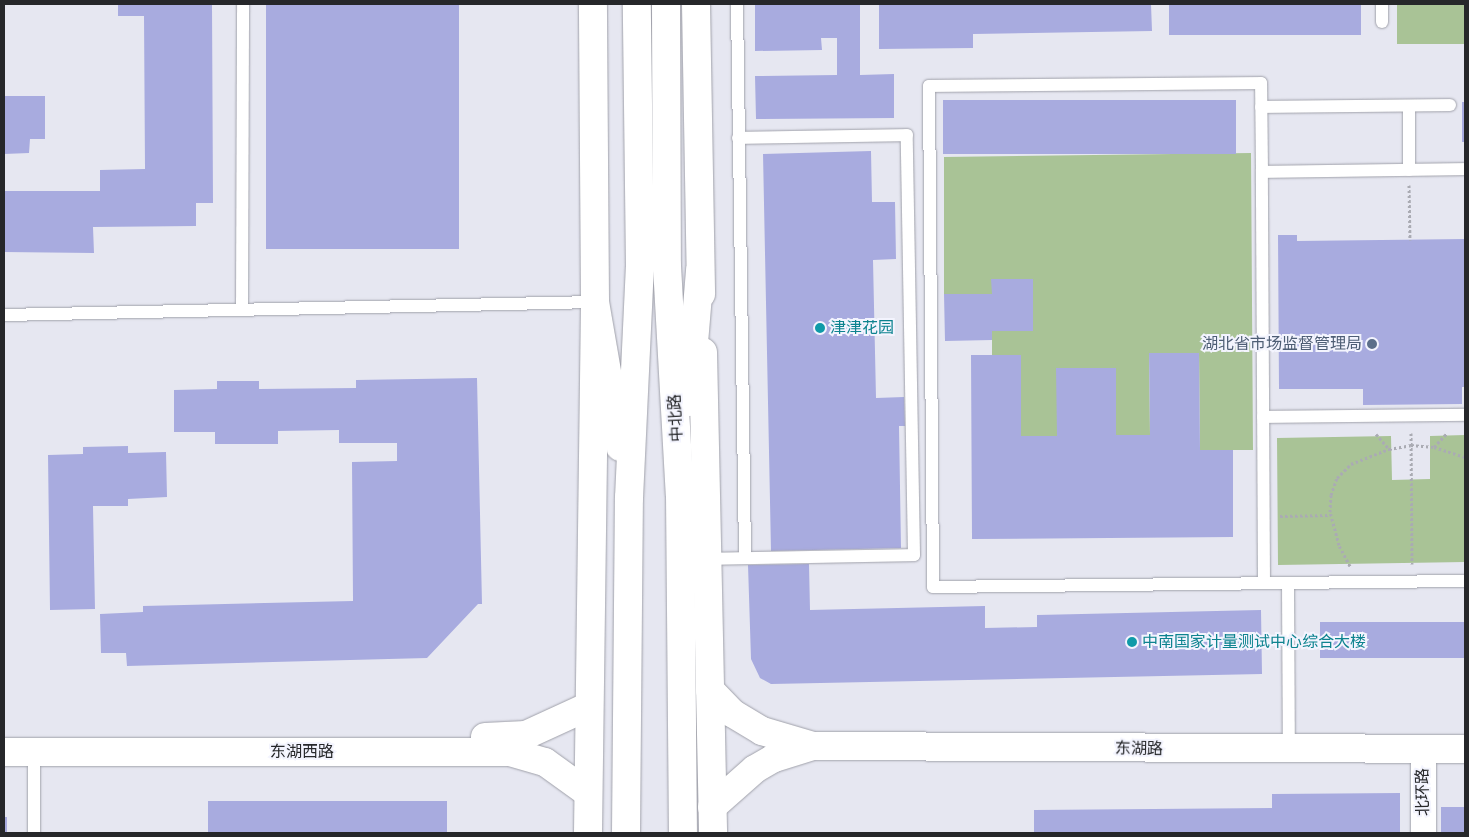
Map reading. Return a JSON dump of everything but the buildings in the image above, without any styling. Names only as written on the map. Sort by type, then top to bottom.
[{"type":"main road","points":[[588,833],[596,302],[594,4]]},
{"type":"main road","points":[[626,833],[629,498],[640,268],[637,4]]},
{"type":"main road","name":"中北路","points":[[666,4],[667,266],[680,495],[683,833]]},
{"type":"main road","name":"中北路","points":[[696,4],[700,270],[709,559],[712,820]]},
{"type":"main road","points":[[680,495],[700,270]]},
{"type":"main road","points":[[596,302],[629,498]]},
{"type":"main road","name":"东湖路","points":[[710,690],[747,722],[778,737],[813,746],[1289,750],[1465,749]]},
{"type":"main road","name":"东湖西路","points":[[4,736],[486,737],[526,735],[589,706]]},
{"type":"main road","name":"东湖路","points":[[712,820],[755,769],[774,758],[813,746]]},
{"type":"main road","name":"东湖西路","points":[[4,752],[510,752],[545,762],[588,793]]},
{"type":"street","name":"北环路","points":[[1423,750],[1424,833]]},
{"type":"lane","points":[[242,308],[243,4]]},
{"type":"lane","points":[[737,4],[745,558]]},
{"type":"lane","points":[[1382,4],[1382,22]]},
{"type":"lane","points":[[1264,583],[1261,83],[929,86],[933,587],[1465,581]]},
{"type":"lane","points":[[1261,107],[1450,105]]},
{"type":"lane","points":[[1409,106],[1409,170]]},
{"type":"lane","points":[[681,560],[914,555],[907,135],[738,138]]},
{"type":"lane","points":[[1262,172],[1465,170]]},
{"type":"lane","points":[[4,315],[242,308],[596,302]]},
{"type":"lane","points":[[1263,417],[1465,415]]},
{"type":"lane","points":[[1288,583],[1289,750]]},
{"type":"lane","points":[[34,752],[34,833]]},
{"type":"path","points":[[1409,170],[1410,240]]},
{"type":"path","points":[[1411,416],[1412,582]]},
{"type":"path","points":[[1360,583],[1339,545],[1331,515],[1334,486],[1351,464],[1389,449],[1411,446],[1434,447],[1465,457]]},
{"type":"path","points":[[1264,516],[1331,515]]},
{"type":"green space","points":[[1397,4],[1465,4],[1465,44],[1397,44]]},
{"type":"green space","points":[[1251,153],[1253,450],[1200,450],[1199,353],[1149,353],[1150,435],[1116,435],[1116,368],[1057,436],[1021,436],[1021,355],[992,355],[992,331],[1033,331],[1033,279],[992,279],[992,294],[944,294],[944,157]]},
{"type":"green space","points":[[1465,435],[1465,562],[1278,565],[1277,438],[1391,436],[1392,480],[1430,479],[1430,436]]},
{"type":"place","name":"津津花园","points":[[820,328]]},
{"type":"place","name":"湖北省市场监督管理局","points":[[1372,344]]},
{"type":"place","name":"中南国家计量测试中心综合大楼","points":[[1132,642]]}]
